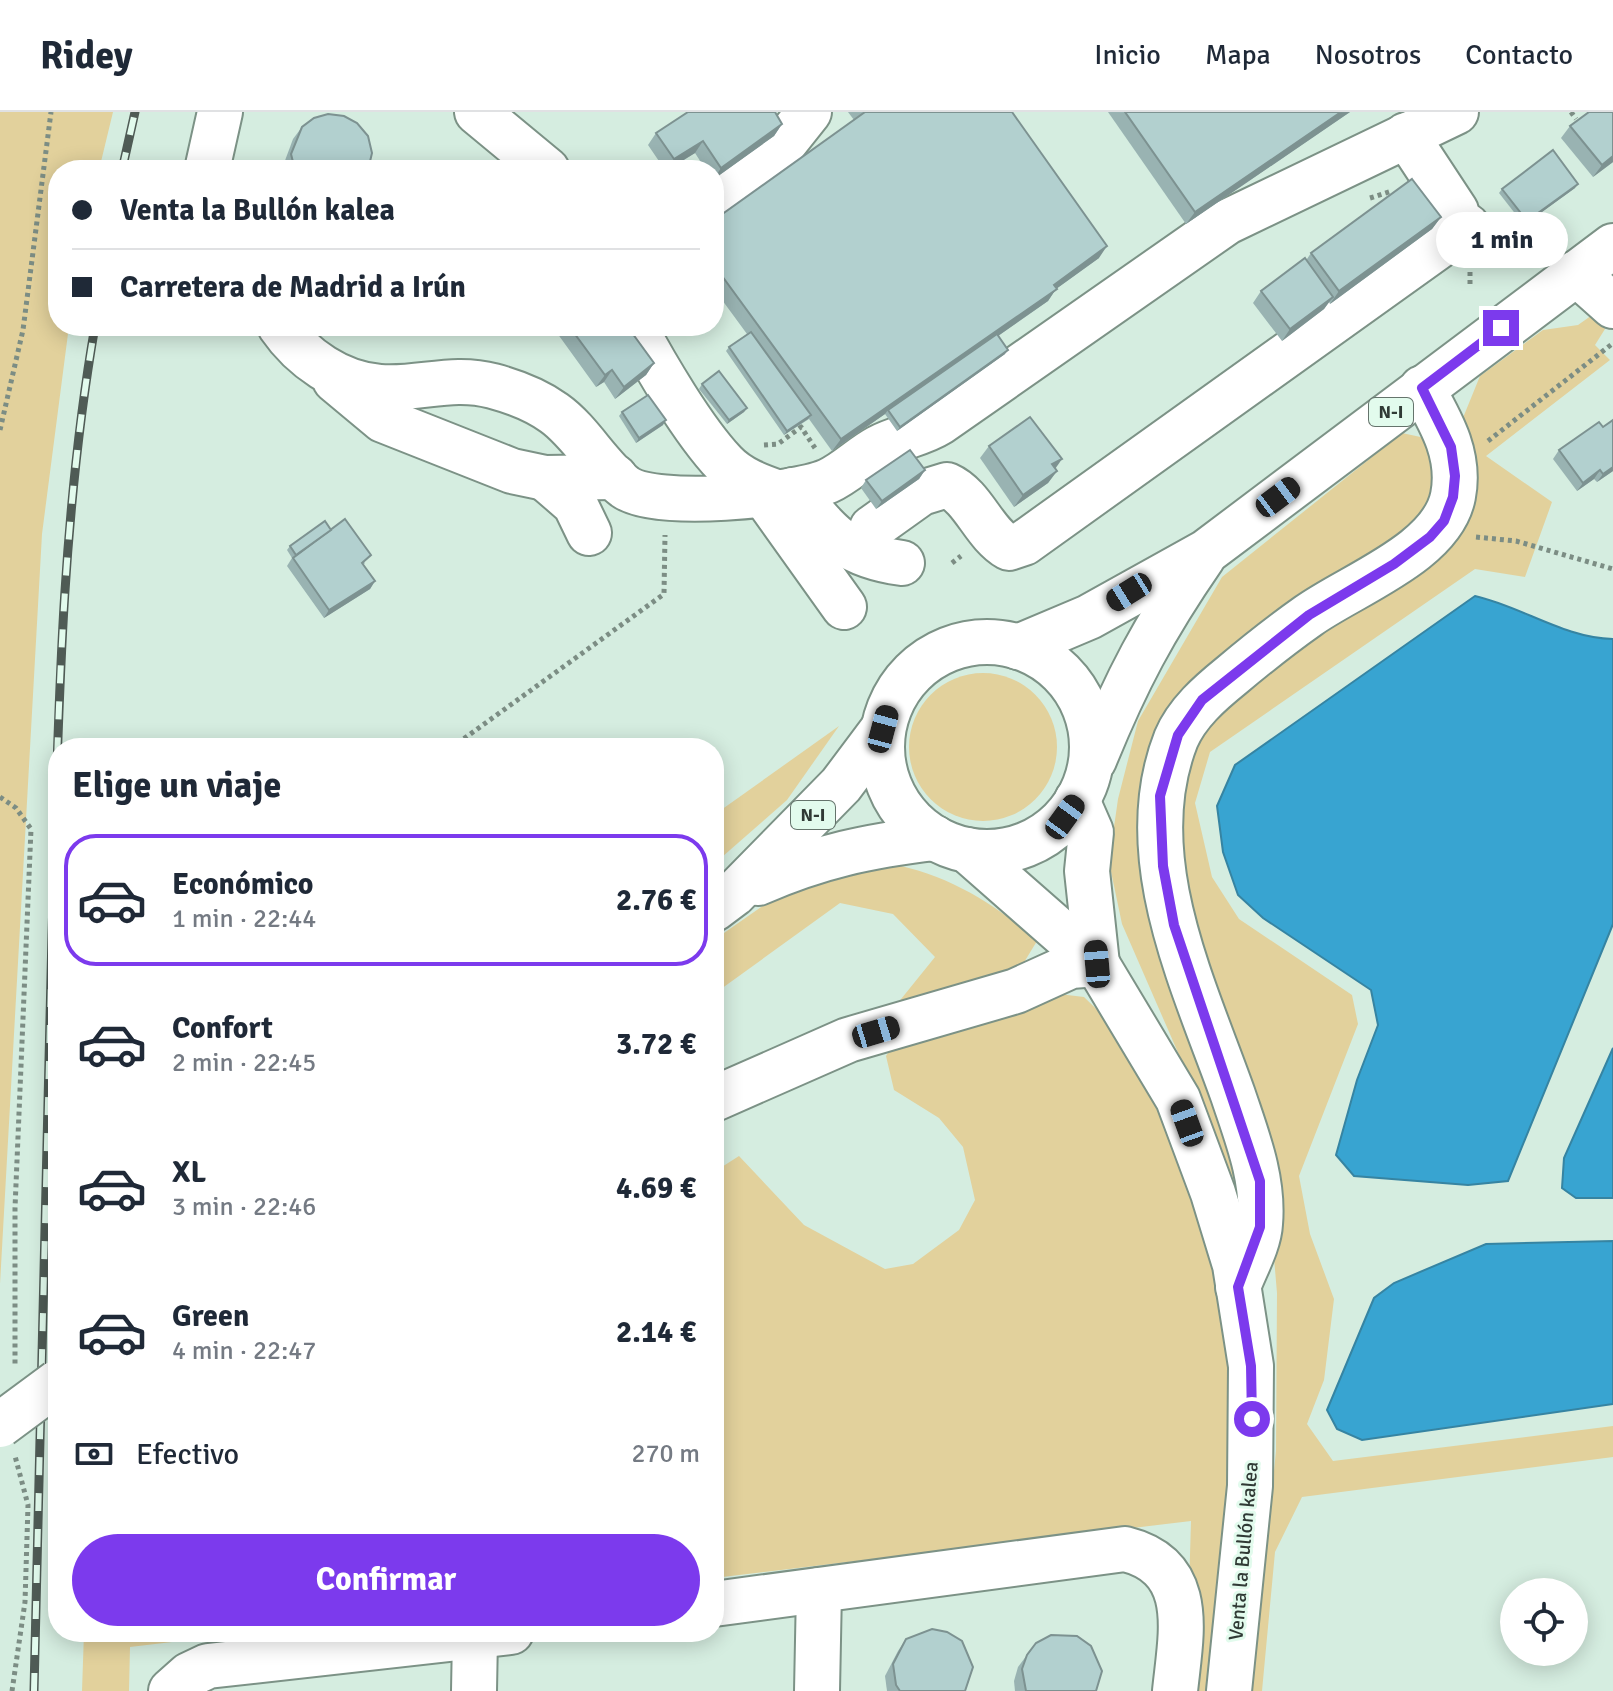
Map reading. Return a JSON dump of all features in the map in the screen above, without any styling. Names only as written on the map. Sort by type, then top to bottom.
[{"type":"main road","points":[[209,160],[220,112]]},
{"type":"main road","points":[[477,112],[515,126],[540,160]]},
{"type":"main road","points":[[322,368],[378,387],[457,379],[526,397],[556,414],[628,489],[665,498],[791,490],[880,447],[917,436],[939,423],[1227,222],[1456,112]]},
{"type":"main road","points":[[724,187],[778,151],[795,119]]},
{"type":"main road","points":[[872,528],[921,493],[947,485],[959,493],[997,541],[1009,548],[1024,543],[1462,218],[1406,135]]},
{"type":"main road","name":"N-I","points":[[1018,647],[1089,617],[1206,552],[1422,388],[1568,255],[1613,246]]},
{"type":"main road","points":[[1568,255],[1613,306]]},
{"type":"main road","points":[[287,336],[293,345],[383,420],[512,471],[545,478],[615,477]]},
{"type":"main road","points":[[639,336],[657,368],[724,463],[749,482],[791,490],[872,528],[902,563],[870,559],[846,546],[791,490]]},
{"type":"main road","points":[[1238,1287],[1260,1227],[1260,1181],[1174,925],[1160,834],[1165,771],[1178,735],[1202,700],[1309,615],[1419,545],[1444,521],[1453,497],[1455,476],[1445,429],[1422,388]]},
{"type":"main road","points":[[545,478],[575,504],[589,533]]},
{"type":"main road","points":[[791,490],[844,607]]},
{"type":"main road","name":"N-I","points":[[1082,788],[1122,688],[1149,636],[1206,552]]},
{"type":"main road","points":[[978,642],[1018,647],[1054,666],[1080,698],[1092,737],[1082,788],[1091,832],[1087,871],[1097,964],[951,844],[903,810],[892,791],[885,771],[883,729],[897,692],[924,663],[959,646],[978,642]]},
{"type":"main road","name":"N-I","points":[[724,901],[841,785],[883,729]]},
{"type":"main road","points":[[951,844],[1009,849],[1030,842],[1049,832],[1082,788]]},
{"type":"main road","name":"N-I","points":[[724,901],[811,860],[871,846],[951,844]]},
{"type":"main road","points":[[724,1095],[848,1040],[1016,991],[1071,966],[1097,964]]},
{"type":"main road","name":"Venta la Bullón kalea","points":[[1097,964],[1128,1011],[1178,1099],[1213,1193],[1238,1287],[1251,1366],[1253,1446],[1229,1691]]},
{"type":"main road","points":[[7,1439],[48,1393]]},
{"type":"main road","points":[[724,1603],[1125,1549],[1147,1554],[1165,1568],[1177,1592],[1181,1632],[1175,1691]]},
{"type":"main road","points":[[817,1691],[819,1590]]},
{"type":"main road","points":[[171,1691],[189,1675],[208,1666],[422,1642]]},
{"type":"main road","points":[[474,1691],[490,1642]]},
{"type":"path","points":[[0,430],[23,330],[51,112]]},
{"type":"path","points":[[1571,112],[1576,119]]},
{"type":"path","points":[[1519,241],[1539,244],[1568,255]]},
{"type":"path","points":[[1455,476],[1482,446],[1613,343]]},
{"type":"path","points":[[465,738],[664,594],[665,498]]},
{"type":"path","points":[[1419,545],[1480,537],[1516,541],[1613,569]]},
{"type":"path","points":[[0,797],[16,808],[31,829],[15,1208],[15,1373]]},
{"type":"path","points":[[7,1439],[28,1505],[25,1602],[12,1691]]},
{"type":"shaded area","points":[[0,112],[113,112],[101,160],[48,160],[48,336],[68,336],[42,534],[0,1284]]},
{"type":"shaded area","points":[[1595,313],[1605,329],[1595,345],[1610,360],[1486,456],[1552,502],[1525,577],[1475,569],[1210,752],[1195,803],[1212,877],[1239,919],[1352,995],[1358,1024],[1299,1176],[1310,1234],[1334,1299],[1324,1380],[1307,1424],[1333,1461],[1613,1426],[1613,1457],[1302,1497],[1275,1552],[1262,1691],[1252,1691],[1276,1451],[1277,1293],[1267,1176],[1169,845],[1183,736],[1401,570],[1480,376],[1543,330],[1578,325]]},
{"type":"shaded area","points":[[1402,433],[1439,441],[1430,522],[1159,748],[1253,1204],[1234,1181],[1122,924],[1109,862],[1118,799],[1138,721],[1222,577]]},
{"type":"shaded area","points":[[983,673],[1011,678],[1036,694],[1052,719],[1057,747],[1052,775],[1036,800],[1011,816],[983,821],[955,816],[930,800],[914,775],[909,747],[914,719],[930,694],[955,678]]},
{"type":"shaded area","points":[[839,726],[787,800],[724,855],[724,808]]},
{"type":"shaded area","points":[[880,862],[902,866],[944,880],[983,900],[1037,941],[1023,964],[993,985],[893,1009],[935,957],[893,914],[840,903],[724,987],[724,933],[787,889]]},
{"type":"shaded area","points":[[1059,994],[1084,997],[1122,1034],[1178,1145],[1213,1252],[1234,1368],[1236,1476],[1211,1691],[1186,1691],[1191,1521],[724,1577],[724,1166],[739,1156],[804,1225],[885,1269],[913,1264],[959,1230],[975,1200],[963,1147],[939,1118],[894,1090],[886,1056],[900,1035]]},
{"type":"shaded area","points":[[84,1642],[172,1642],[130,1647],[129,1691],[82,1691]]},
{"type":"water","points":[[1475,596],[1560,628],[1613,639],[1613,924],[1508,1181],[1468,1185],[1354,1176],[1336,1155],[1357,1080],[1378,1025],[1371,990],[1263,918],[1238,895],[1223,852],[1217,806],[1235,765]]},
{"type":"water","points":[[1613,1048],[1613,1198],[1576,1198],[1562,1188],[1564,1158]]},
{"type":"water","points":[[1613,1241],[1613,1404],[1362,1440],[1337,1429],[1327,1410],[1374,1298],[1394,1283],[1486,1244]]},
{"type":"building","points":[[688,112],[775,112],[782,124],[724,166],[724,160],[716,160],[703,141],[674,159],[656,133]]},
{"type":"building","points":[[865,112],[1012,112],[1107,246],[1054,285],[1057,289],[841,439],[724,279],[724,213]]},
{"type":"building","points":[[1125,112],[1341,112],[1195,212]]},
{"type":"building","points":[[1589,112],[1613,112],[1613,156],[1602,165],[1570,126]]},
{"type":"building","points":[[328,114],[344,116],[357,123],[368,136],[370,160],[292,160],[291,154],[302,127],[314,118]]},
{"type":"building","points":[[1553,150],[1578,184],[1527,221],[1502,189]]},
{"type":"building","points":[[1412,179],[1441,217],[1339,291],[1311,253]]},
{"type":"building","points":[[1305,258],[1333,297],[1290,329],[1261,291]]},
{"type":"building","points":[[751,332],[811,415],[787,431],[729,347]]},
{"type":"building","points":[[997,334],[1008,350],[900,427],[888,410]]},
{"type":"building","points":[[576,336],[634,336],[654,363],[624,387],[612,370],[605,375]]},
{"type":"building","points":[[719,371],[747,408],[729,420],[702,384]]},
{"type":"building","points":[[648,395],[666,420],[639,438],[622,412]]},
{"type":"building","points":[[1030,417],[1062,459],[1052,464],[1057,471],[1023,495],[989,446]]},
{"type":"building","points":[[1613,420],[1613,467],[1603,474],[1600,470],[1583,483],[1559,450],[1599,422],[1603,427]]},
{"type":"building","points":[[910,450],[925,470],[882,501],[866,480]]},
{"type":"building","points":[[345,519],[371,555],[362,563],[375,581],[329,610],[293,558]]},
{"type":"building","points":[[325,521],[331,530],[296,555],[290,546]]},
{"type":"building","points":[[932,1629],[947,1632],[962,1641],[973,1667],[965,1691],[900,1691],[896,1685],[893,1664],[906,1639]]},
{"type":"building","points":[[1051,1635],[1077,1636],[1091,1646],[1102,1671],[1096,1691],[1026,1691],[1022,1669],[1027,1655],[1036,1643]]},
{"type":"railway","points":[[124,160],[135,112]]},
{"type":"railway","points":[[58,738],[74,477],[93,336]]},
{"type":"railway","points":[[34,1691],[48,1103]]},
{"type":"route","points":[[1252,1419],[1251,1366],[1238,1287],[1260,1227],[1260,1181],[1174,925],[1160,834],[1160,796],[1165,771],[1178,735],[1202,700],[1309,615],[1394,564],[1430,537],[1444,521],[1453,497],[1455,476],[1451,447],[1445,429],[1422,388],[1501,328]]}]
